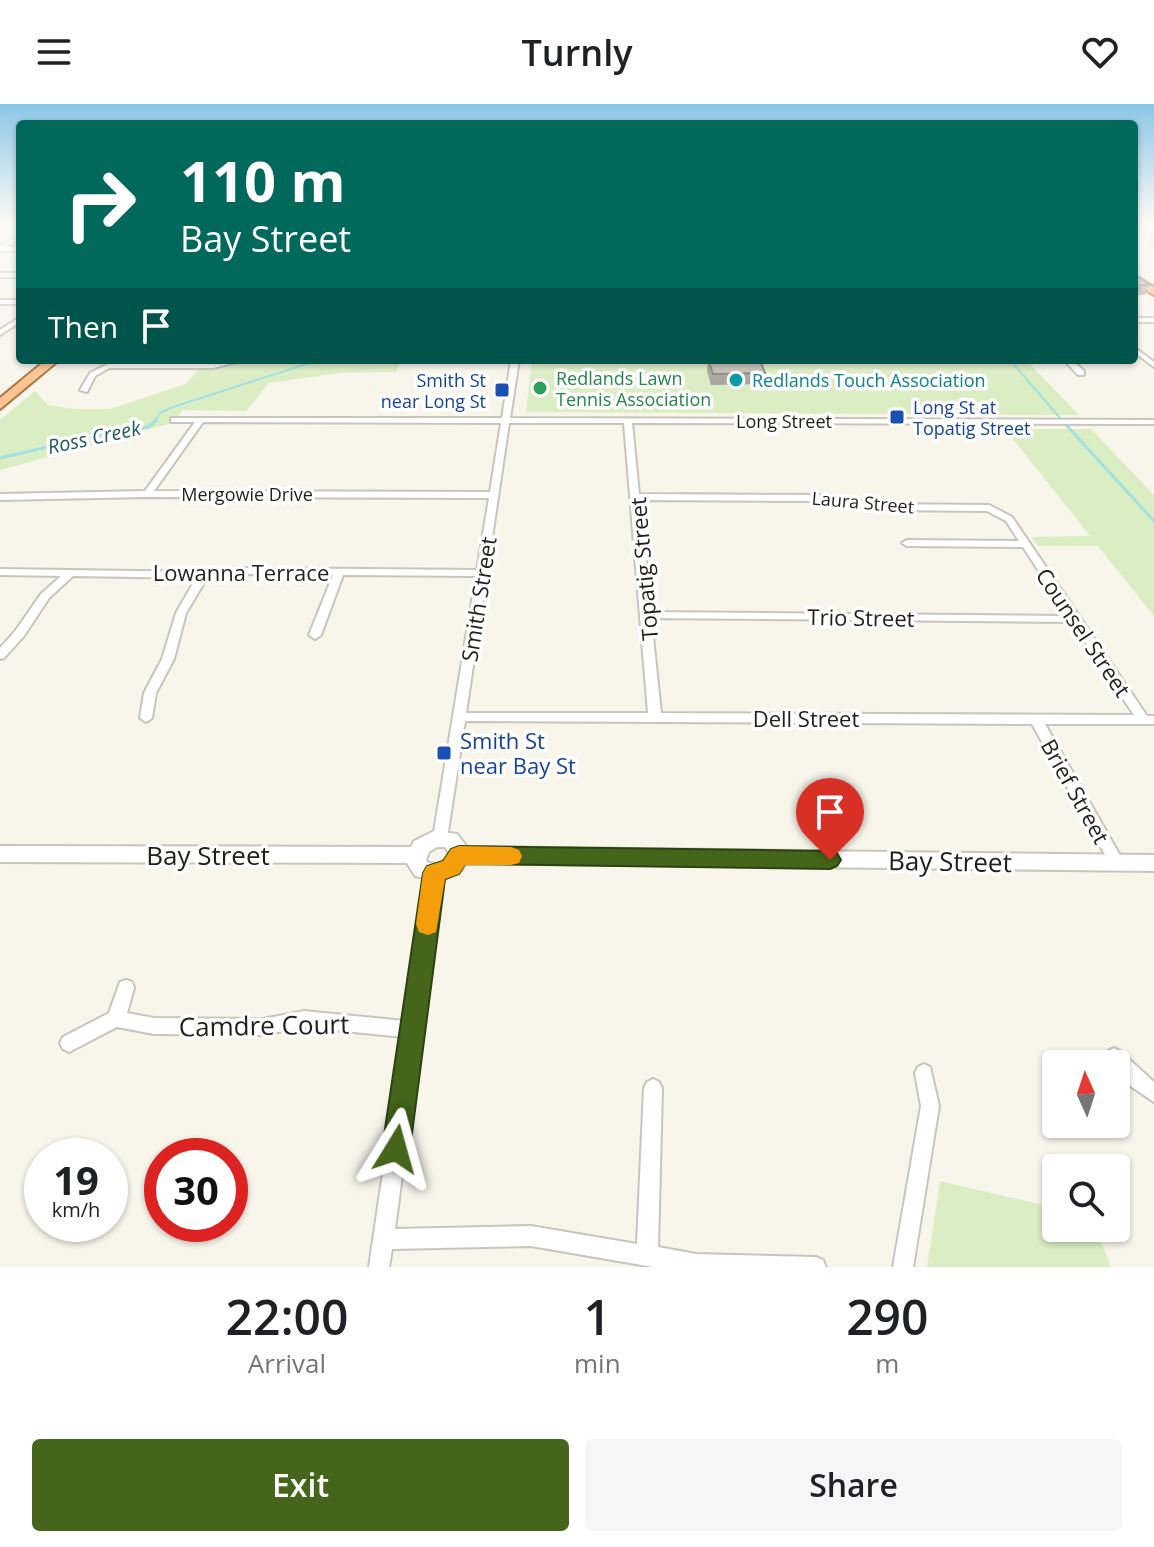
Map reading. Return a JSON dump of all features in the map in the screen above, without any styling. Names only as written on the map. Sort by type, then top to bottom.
[{"type":"main road","points":[[0,405],[48,364]]},
{"type":"street","points":[[1138,352],[1154,365]]},
{"type":"street","points":[[84,390],[86,381],[99,369],[108,366],[222,364]]},
{"type":"street","name":"Smith Street","points":[[440,838],[514,364]]},
{"type":"street","points":[[1072,364],[1081,373]]},
{"type":"street","name":"Long Street","points":[[174,420],[1154,422]]},
{"type":"street","points":[[148,494],[201,420]]},
{"type":"street","name":"Topatig Street","points":[[628,420],[655,718]]},
{"type":"street","name":"Mergowie Drive","points":[[0,497],[148,494],[494,495]]},
{"type":"street","name":"Laura Street","points":[[637,497],[830,498],[878,507],[989,508],[1005,515],[1025,544]]},
{"type":"street","points":[[907,543],[1025,544]]},
{"type":"street","name":"Counsel Street","points":[[1025,544],[1149,720]]},
{"type":"street","name":"Lowanna Terrace","points":[[0,572],[203,575],[241,571],[482,573]]},
{"type":"street","points":[[0,655],[27,624],[45,596],[71,572]]},
{"type":"street","points":[[315,635],[339,572]]},
{"type":"street","points":[[146,718],[150,693],[168,659],[181,613],[203,575]]},
{"type":"street","name":"Trio Street","points":[[647,615],[1075,619]]},
{"type":"street","name":"Dell Street","points":[[458,717],[1149,720]]},
{"type":"street","name":"Brief Street","points":[[1036,720],[1117,863]]},
{"type":"street","points":[[440,838],[454,843],[459,855],[451,868],[435,873],[422,870],[416,855],[424,843],[440,838]]},
{"type":"street","name":"Bay Street","points":[[0,854],[416,855]]},
{"type":"street","name":"Bay Street","points":[[459,855],[1154,863]]},
{"type":"street","points":[[379,1267],[435,873]]},
{"type":"street","points":[[69,1043],[116,1019],[126,988]]},
{"type":"street","name":"Camdre Court","points":[[116,1019],[154,1026],[263,1027],[304,1019],[413,1030]]},
{"type":"street","points":[[903,1267],[930,1106],[924,1073]]},
{"type":"street","points":[[1130,1073],[1154,1093]]},
{"type":"street","points":[[647,1256],[653,1088]]},
{"type":"street","points":[[384,1239],[531,1236],[696,1264],[816,1267]]},
{"type":"green space","points":[[236,364],[399,364],[396,372],[340,373],[269,383],[246,411],[183,410],[172,423],[0,470],[0,420],[35,391],[48,405],[111,409],[186,384],[198,370]]},
{"type":"green space","points":[[532,364],[1030,364],[1079,415],[526,412]]},
{"type":"green space","points":[[1005,429],[1091,429],[1154,495],[1154,616],[1098,546],[1038,546],[1031,537],[1090,536]]},
{"type":"green space","points":[[940,1181],[1042,1205],[1042,1242],[1101,1242],[1111,1267],[927,1267]]},
{"type":"building","points":[[1138,278],[1149,285],[1138,285]]},
{"type":"building","points":[[709,364],[762,364],[765,373],[713,374]]},
{"type":"waterway","name":"Ross Creek","points":[[153,423],[160,413],[173,407],[307,364]]},
{"type":"waterway","points":[[1013,364],[1060,418]]},
{"type":"waterway","name":"Ross Creek","points":[[0,458],[120,430],[148,427],[156,421]]},
{"type":"waterway","points":[[1067,426],[1154,521]]},
{"type":"slow traffic","points":[[428,924],[435,873],[451,868],[459,855],[511,856]]},
{"type":"place","name":"Redlands Touch Association","points":[[736,380]]},
{"type":"place","name":"Redlands Lawn Tennis Association","points":[[540,388]]},
{"type":"place","name":"Smith St near Long St","points":[[502,390]]},
{"type":"place","name":"Long St at Topatig Street","points":[[897,417]]},
{"type":"place","name":"Smith St near Bay St","points":[[444,753]]},
{"type":"route","points":[[396,1149],[435,873],[451,868],[459,855],[830,860]]}]
